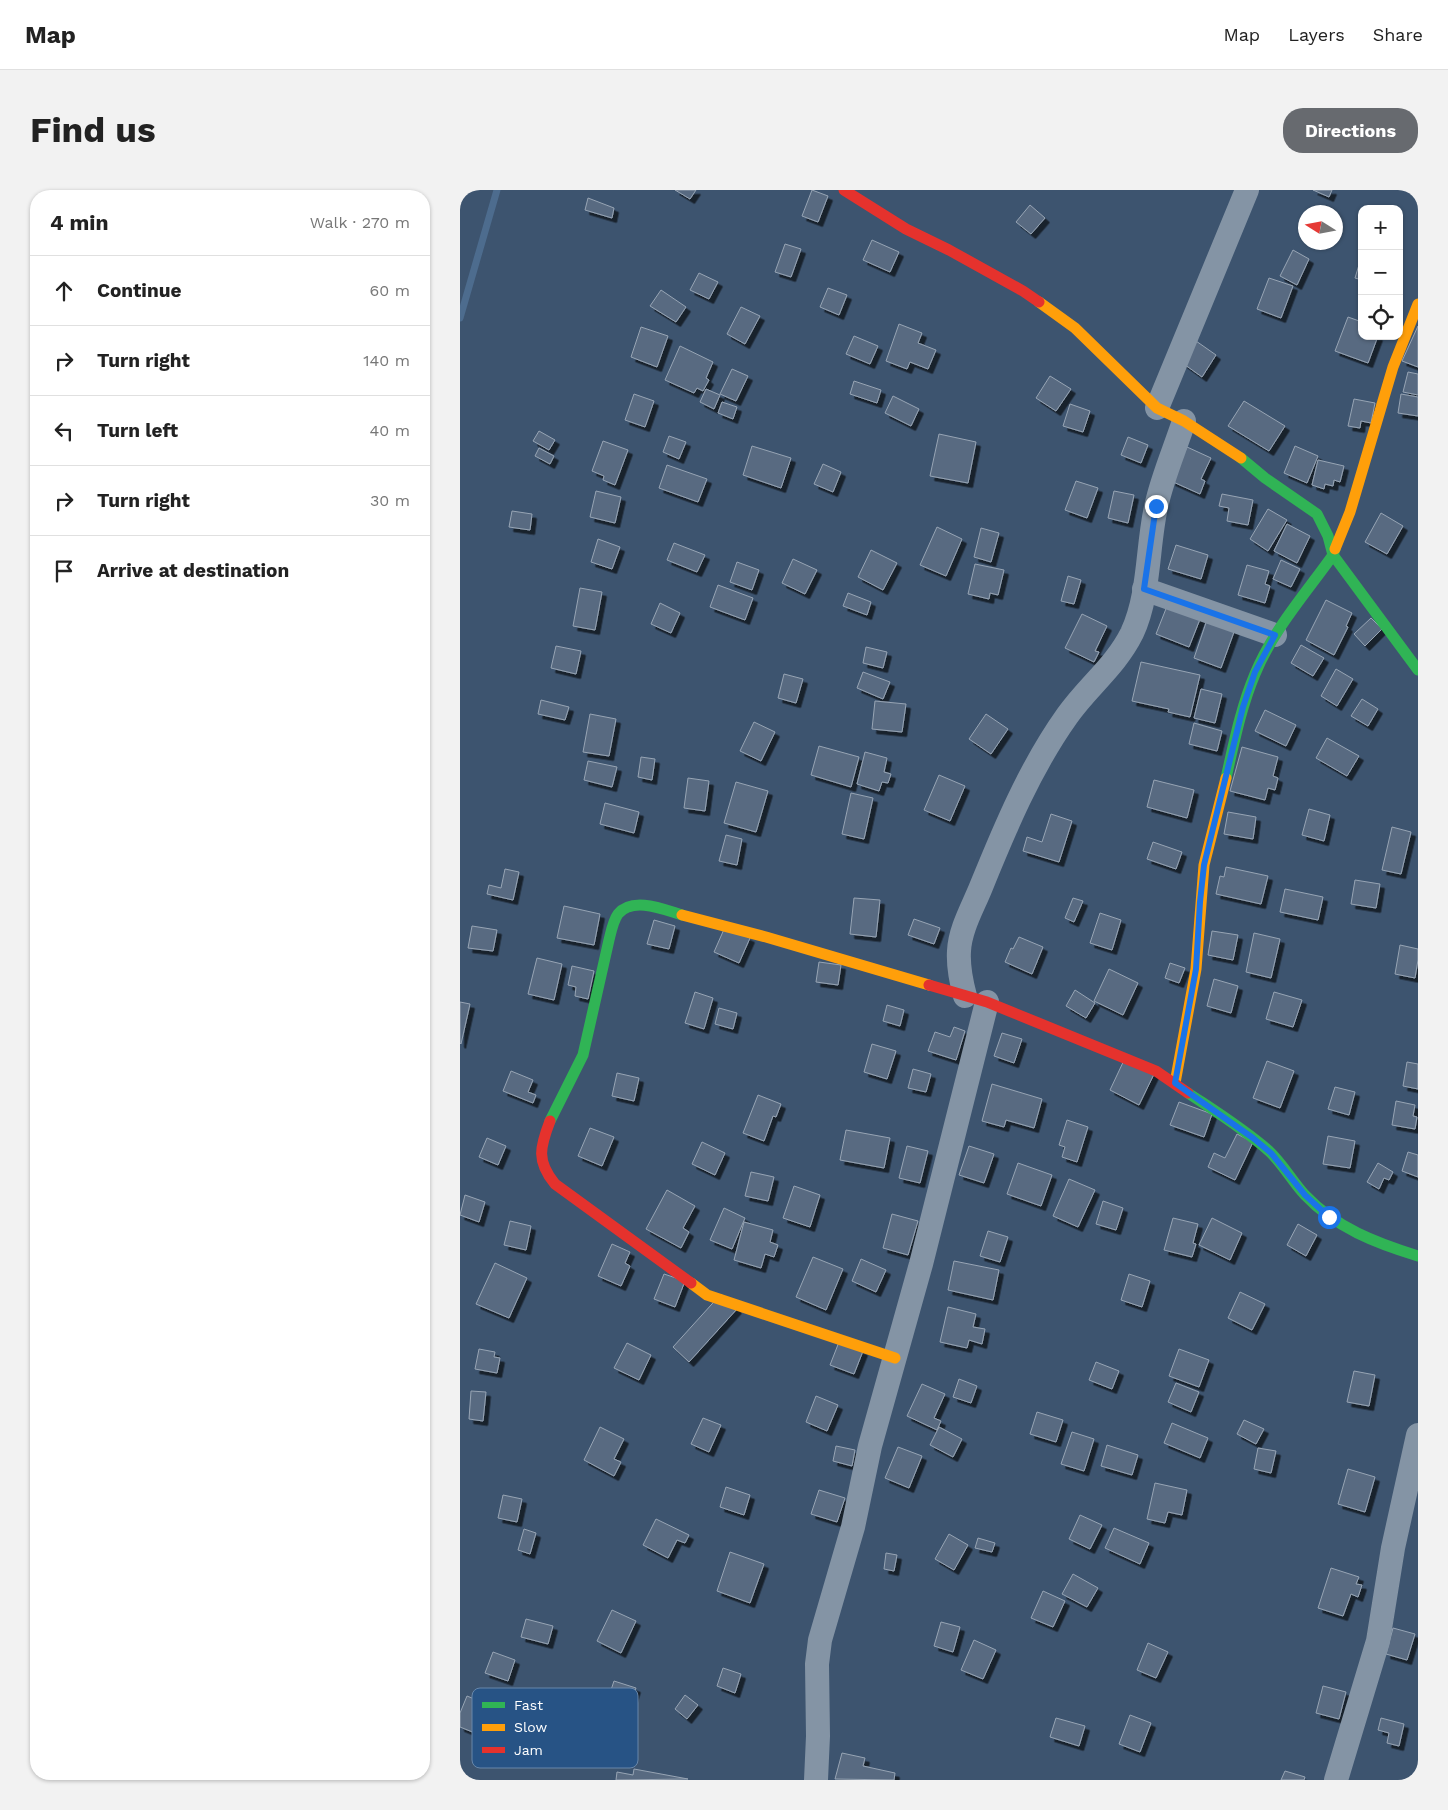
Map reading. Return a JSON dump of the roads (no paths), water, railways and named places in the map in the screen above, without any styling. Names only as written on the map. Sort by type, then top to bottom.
[{"type":"street","points":[[844,190],[906,229],[949,250],[1053,311],[1076,328],[1158,408],[1184,421],[1239,457],[1265,478],[1317,514],[1328,536],[1332,555],[1418,670]]},
{"type":"street","points":[[1158,408],[1247,190]]},
{"type":"street","points":[[1175,1083],[1196,969],[1204,865],[1243,707],[1255,672],[1275,635],[1332,555],[1350,512],[1393,367],[1418,304]]},
{"type":"street","points":[[816,1780],[818,1736],[817,1664],[820,1640],[853,1527],[870,1446],[921,1264],[976,999],[959,973],[959,950],[964,928],[1012,810],[1053,737],[1063,721],[1110,668],[1132,631],[1144,589],[1156,506],[1184,421]]},
{"type":"street","points":[[1144,589],[1275,635]]},
{"type":"street","points":[[895,1358],[707,1295],[555,1184],[546,1173],[541,1158],[542,1142],[547,1127],[577,1072],[583,1055],[614,922],[620,910],[632,906],[645,905],[766,937],[976,999],[1156,1071],[1265,1148],[1305,1195],[1329,1217],[1354,1232],[1386,1246],[1418,1256]]},
{"type":"street","points":[[1336,1780],[1378,1641],[1393,1548],[1418,1435]]},
{"type":"waterway","points":[[460,318],[497,190]]}]
